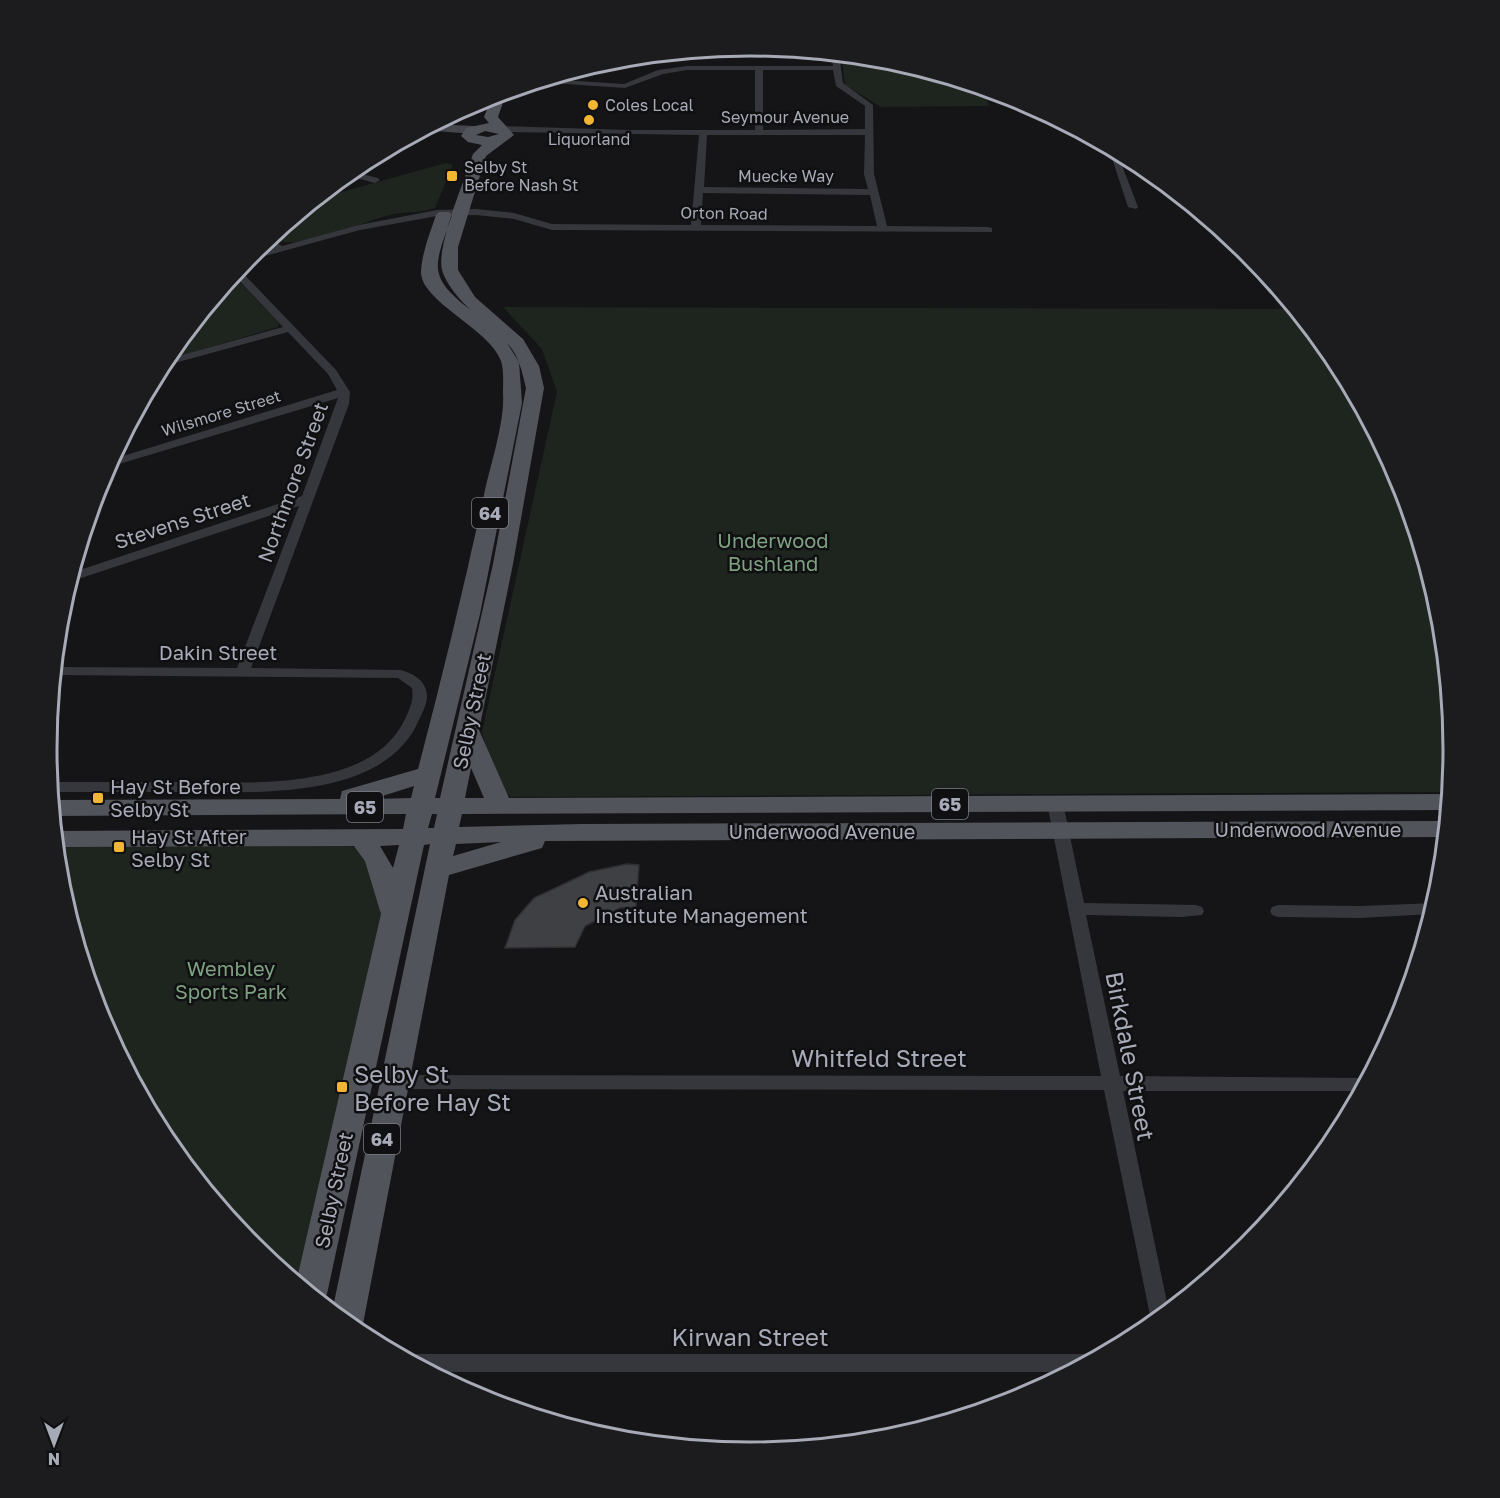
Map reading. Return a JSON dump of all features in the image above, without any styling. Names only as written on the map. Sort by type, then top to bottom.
[{"type":"main road","points":[[496,104],[491,117],[501,134]]},
{"type":"main road","points":[[481,110],[474,131],[474,147],[464,158],[453,214],[450,270],[429,273],[433,248],[453,214],[480,154],[501,134]]},
{"type":"main road","points":[[449,124],[474,131],[484,141],[501,134]]},
{"type":"main road","points":[[439,129],[474,131]]},
{"type":"main road","name":"Selby Street","points":[[348,1313],[393,1082],[447,834],[515,498],[535,388],[530,366],[517,343],[460,289],[450,270]]},
{"type":"main road","name":"Selby Street","points":[[312,1286],[394,915],[463,636],[513,403],[510,362],[488,332],[438,291],[429,273]]},
{"type":"main road","points":[[494,498],[515,498]]},
{"type":"main road","points":[[463,636],[487,636]]},
{"type":"main road","points":[[467,729],[500,806]]},
{"type":"main road","points":[[310,807],[394,786],[428,774]]},
{"type":"main road","name":"Underwood Avenue","points":[[420,806],[1441,802]]},
{"type":"main road","name":"65","points":[[59,808],[420,806]]},
{"type":"main road","name":"Underwood Avenue","points":[[413,834],[1439,829]]},
{"type":"main road","points":[[438,869],[490,852],[582,832]]},
{"type":"main road","name":"65","points":[[62,839],[361,838],[413,834]]},
{"type":"main road","points":[[361,838],[377,860],[394,915]]},
{"type":"street","points":[[836,61],[839,84],[868,104],[869,174],[884,230]]},
{"type":"street","points":[[560,82],[625,86],[661,72],[687,68],[837,68]]},
{"type":"street","points":[[759,68],[759,132]]},
{"type":"street","name":"Seymour Avenue","points":[[501,134],[868,132]]},
{"type":"street","points":[[696,228],[703,133]]},
{"type":"street","points":[[1116,160],[1134,207]]},
{"type":"street","points":[[359,176],[375,180]]},
{"type":"street","name":"Muecke Way","points":[[699,190],[873,192]]},
{"type":"street","name":"Orton Road","points":[[265,255],[395,219],[453,214],[516,215],[552,227],[989,230]]},
{"type":"street","points":[[275,245],[282,250]]},
{"type":"street","name":"Northmore Street","points":[[242,278],[332,372],[343,385],[344,392],[343,404],[243,672]]},
{"type":"street","points":[[176,360],[290,328]]},
{"type":"street","name":"Wilsmore Street","points":[[119,461],[344,392]]},
{"type":"street","name":"Stevens Street","points":[[79,575],[307,499]]},
{"type":"street","name":"Dakin Street","points":[[58,787],[279,787],[344,774],[380,756],[398,741],[415,718],[420,698],[418,685],[412,678],[382,672],[61,671]]},
{"type":"street","name":"Birkdale Street","points":[[1055,803],[1158,1309]]},
{"type":"street","points":[[1076,909],[1130,909],[1163,913],[1196,911]]},
{"type":"street","points":[[1278,911],[1360,912],[1424,909]]},
{"type":"street","name":"Whitfeld Street","points":[[393,1082],[1357,1084]]},
{"type":"street","name":"Kirwan Street","points":[[428,1363],[1072,1363]]},
{"type":"green space","points":[[842,61],[929,79],[973,92],[986,97],[989,106],[881,107],[845,85]]},
{"type":"green space","points":[[446,163],[453,165],[435,208],[394,214],[313,239],[297,242],[280,240],[335,194]]},
{"type":"green space","points":[[239,281],[279,323],[278,327],[179,356]]},
{"type":"green space","name":"Underwood Bushland","points":[[503,307],[1285,309],[1327,364],[1351,402],[1391,484],[1407,526],[1420,570],[1438,658],[1444,749],[1442,792],[511,797],[498,787],[482,732],[557,392],[542,349]]},
{"type":"green space","name":"Wembley Sports Park","points":[[346,845],[361,849],[385,902],[302,1277],[260,1239],[229,1206],[173,1134],[149,1096],[109,1014],[93,972],[80,928],[63,846]]},
{"type":"building","name":"Australian Institute Management","points":[[627,864],[639,865],[636,907],[620,908],[585,926],[575,947],[505,948],[515,920],[534,898],[589,872]]},
{"type":"place","name":"Coles Local","points":[[593,105]]},
{"type":"place","name":"Liquorland","points":[[589,120]]},
{"type":"place","name":"Selby St Before Nash St","points":[[452,176]]},
{"type":"place","name":"Hay St Before Selby St","points":[[98,798]]},
{"type":"place","name":"Hay St After Selby St","points":[[119,847]]},
{"type":"place","name":"Australian Institute Management","points":[[583,903]]},
{"type":"place","name":"Selby St Before Hay St","points":[[342,1087]]}]
